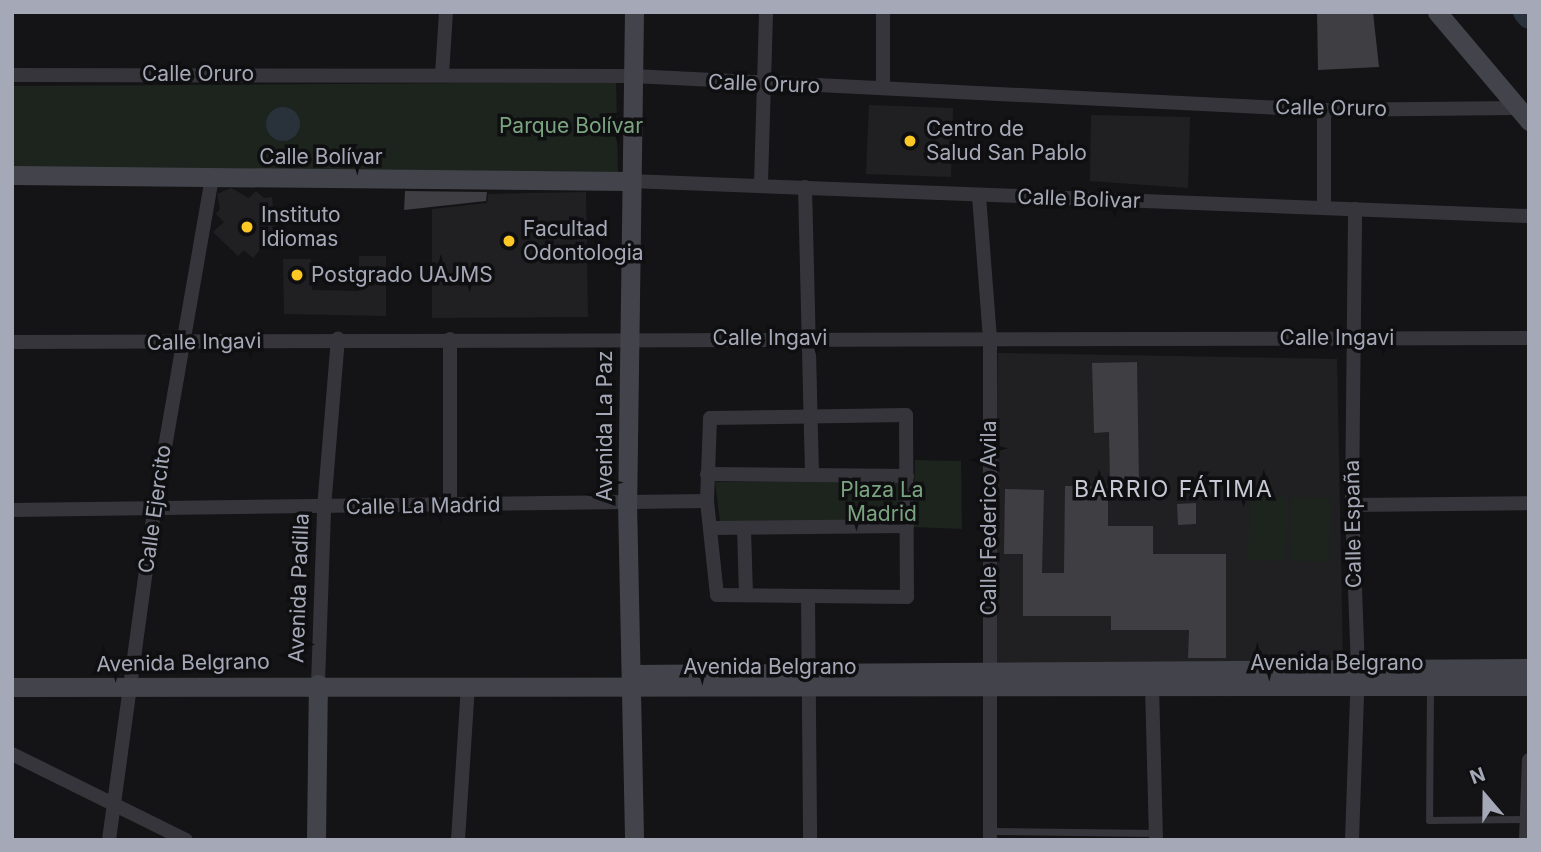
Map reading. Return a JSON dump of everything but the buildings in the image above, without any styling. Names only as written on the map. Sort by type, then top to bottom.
[{"type":"street","points":[[442,74],[446,12]]},
{"type":"street","name":"Avenida La Paz","points":[[634,12],[627,502],[634,840]]},
{"type":"street","points":[[761,183],[766,12]]},
{"type":"street","points":[[883,12],[883,86]]},
{"type":"street","points":[[1437,12],[1522,114]]},
{"type":"street","name":"Calle Oruro","points":[[12,75],[633,76],[763,86],[883,86],[1324,110],[1522,114]]},
{"type":"street","points":[[1324,110],[1324,206]]},
{"type":"street","name":"Calle Bolívar","points":[[12,175],[630,181]]},
{"type":"street","name":"Calle Ejercito","points":[[109,840],[132,687],[153,510],[180,343],[212,179]]},
{"type":"street","name":"Calle Bolivar","points":[[630,181],[761,183],[979,196],[1324,206],[1529,216]]},
{"type":"street","points":[[805,187],[811,338],[812,474]]},
{"type":"street","name":"Calle Federico Avila","points":[[979,196],[990,338],[990,836]]},
{"type":"street","name":"Calle España","points":[[1352,840],[1358,678],[1352,505],[1351,338],[1355,208]]},
{"type":"street","name":"Calle Ingavi","points":[[12,342],[180,343],[338,339],[1529,338]]},
{"type":"street","name":"Avenida Padilla","points":[[316,840],[324,508],[338,339]]},
{"type":"street","points":[[450,339],[450,506]]},
{"type":"street","points":[[906,415],[906,597],[717,594],[707,501],[707,474],[710,418],[906,415]]},
{"type":"street","points":[[707,474],[907,476]]},
{"type":"street","name":"Calle La Madrid","points":[[12,510],[707,501]]},
{"type":"street","points":[[1352,505],[1529,503]]},
{"type":"street","points":[[711,528],[907,526]]},
{"type":"street","points":[[744,528],[746,595]]},
{"type":"street","points":[[808,597],[811,682],[810,840]]},
{"type":"street","name":"Avenida Belgrano","points":[[989,681],[1152,686],[1529,668]]},
{"type":"street","name":"Avenida Belgrano","points":[[12,687],[1358,678],[1430,687],[1529,686]]},
{"type":"street","points":[[458,840],[468,685]]},
{"type":"street","points":[[1152,686],[1157,836]]},
{"type":"street","points":[[12,754],[186,840]]},
{"type":"street","points":[[1526,840],[1529,760]]},
{"type":"lane","points":[[1430,687],[1429,820],[1527,819]]},
{"type":"lane","points":[[990,836],[1157,836]]},
{"type":"shaded area","name":"Centro de Salud San Pablo","points":[[869,105],[953,108],[951,177],[866,174]]},
{"type":"shaded area","points":[[283,107],[295,112],[300,124],[295,136],[283,141],[271,136],[266,124],[271,112]]},
{"type":"shaded area","points":[[1091,115],[1190,117],[1188,188],[1090,181]]},
{"type":"shaded area","name":"Instituto Idiomas","points":[[231,188],[249,198],[256,191],[264,198],[272,197],[276,232],[253,258],[244,250],[238,256],[213,232],[224,222],[216,214],[220,209],[217,194]]},
{"type":"shaded area","name":"Facultad Odontologia","points":[[586,192],[588,317],[432,318],[432,209],[487,203],[488,194]]},
{"type":"shaded area","name":"Postgrado UAJMS","points":[[359,256],[386,256],[386,316],[284,314],[283,259],[311,259],[312,290],[359,291]]},
{"type":"shaded area","points":[[998,353],[1337,359],[1343,664],[991,664]]},
{"type":"green space","name":"Parque Bolívar","points":[[616,82],[618,172],[12,167],[12,86]]},
{"type":"green space","points":[[915,460],[961,461],[962,529],[913,527]]},
{"type":"green space","name":"Plaza La Madrid","points":[[904,479],[905,523],[720,521],[715,482]]},
{"type":"green space","points":[[1250,496],[1288,497],[1286,561],[1248,560]]},
{"type":"green space","points":[[1292,497],[1331,498],[1329,562],[1291,561]]},
{"type":"waterway","points":[[1525,12],[1529,17]]},
{"type":"place","name":"Centro de Salud San Pablo","points":[[910,141]]},
{"type":"place","name":"Instituto Idiomas","points":[[247,227]]},
{"type":"place","name":"Facultad Odontologia","points":[[509,241]]},
{"type":"place","name":"Postgrado UAJMS","points":[[297,275]]},
{"type":"district","name":"BARRIO FÁTIMA","points":[[1174,489]]}]
